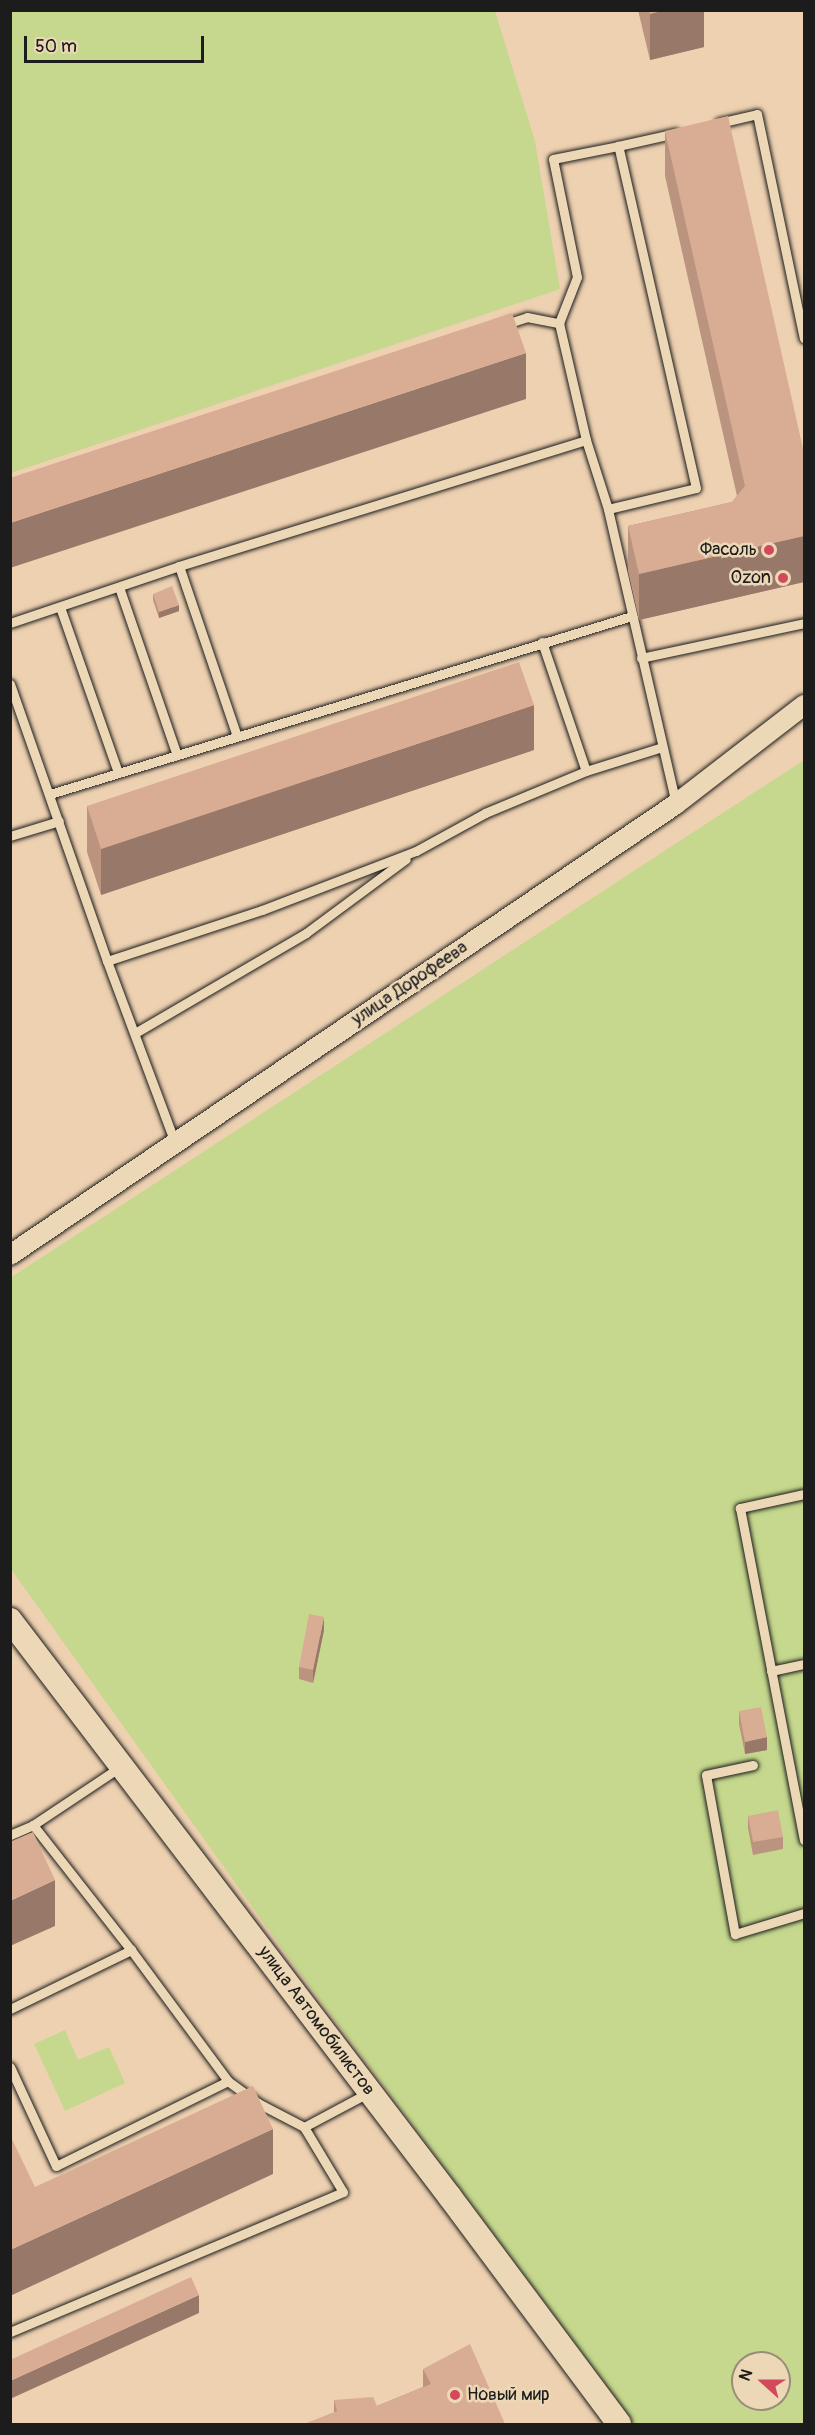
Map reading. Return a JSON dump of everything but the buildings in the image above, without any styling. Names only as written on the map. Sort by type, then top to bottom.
[{"type":"street","name":"улица Дорофеева","points":[[10,1255],[676,804],[804,705]]},
{"type":"street","name":"улица Автомобилистов","points":[[10,1620],[370,2092],[619,2424]]},
{"type":"lane","points":[[711,125],[757,114],[804,338]]},
{"type":"lane","points":[[676,804],[608,509],[586,440],[559,323],[577,278],[553,159],[687,130]]},
{"type":"lane","points":[[608,509],[696,488],[618,146]]},
{"type":"lane","points":[[493,328],[527,317],[559,323]]},
{"type":"lane","points":[[10,623],[179,566],[586,440]]},
{"type":"lane","points":[[179,566],[237,736]]},
{"type":"lane","points":[[119,586],[177,755]]},
{"type":"lane","points":[[60,607],[118,773]]},
{"type":"lane","points":[[50,794],[632,616]]},
{"type":"lane","points":[[641,658],[804,623]]},
{"type":"lane","points":[[542,642],[586,771]]},
{"type":"lane","points":[[10,684],[107,961],[175,1143]]},
{"type":"lane","points":[[135,1033],[306,933],[416,852],[485,813],[586,771],[662,747]]},
{"type":"lane","points":[[10,836],[59,821]]},
{"type":"lane","points":[[107,961],[262,910],[416,852]]},
{"type":"lane","points":[[804,1494],[740,1508],[804,1840]]},
{"type":"lane","points":[[771,1671],[804,1664]]},
{"type":"lane","points":[[753,1765],[706,1775],[735,1934],[804,1913]]},
{"type":"lane","points":[[10,1835],[33,1825],[122,1766]]},
{"type":"lane","points":[[10,2332],[343,2192],[304,2127],[258,2103],[228,2081],[131,1950],[33,1825]]},
{"type":"lane","points":[[10,2009],[131,1950]]},
{"type":"lane","points":[[10,2067],[56,2166],[228,2081]]},
{"type":"lane","points":[[304,2127],[370,2092]]},
{"type":"green space","points":[[10,11],[495,11],[535,141],[560,289],[11,473]]},
{"type":"green space","points":[[804,760],[804,2424],[635,2424],[291,1961],[11,1569],[10,1278]]},
{"type":"green space","points":[[65,2030],[78,2060],[109,2047],[125,2083],[65,2111],[34,2044]]},
{"type":"place","name":"Фасоль","points":[[769,550]]},
{"type":"place","name":"Ozon","points":[[783,578]]},
{"type":"place","name":"Новый мир","points":[[455,2395]]}]
